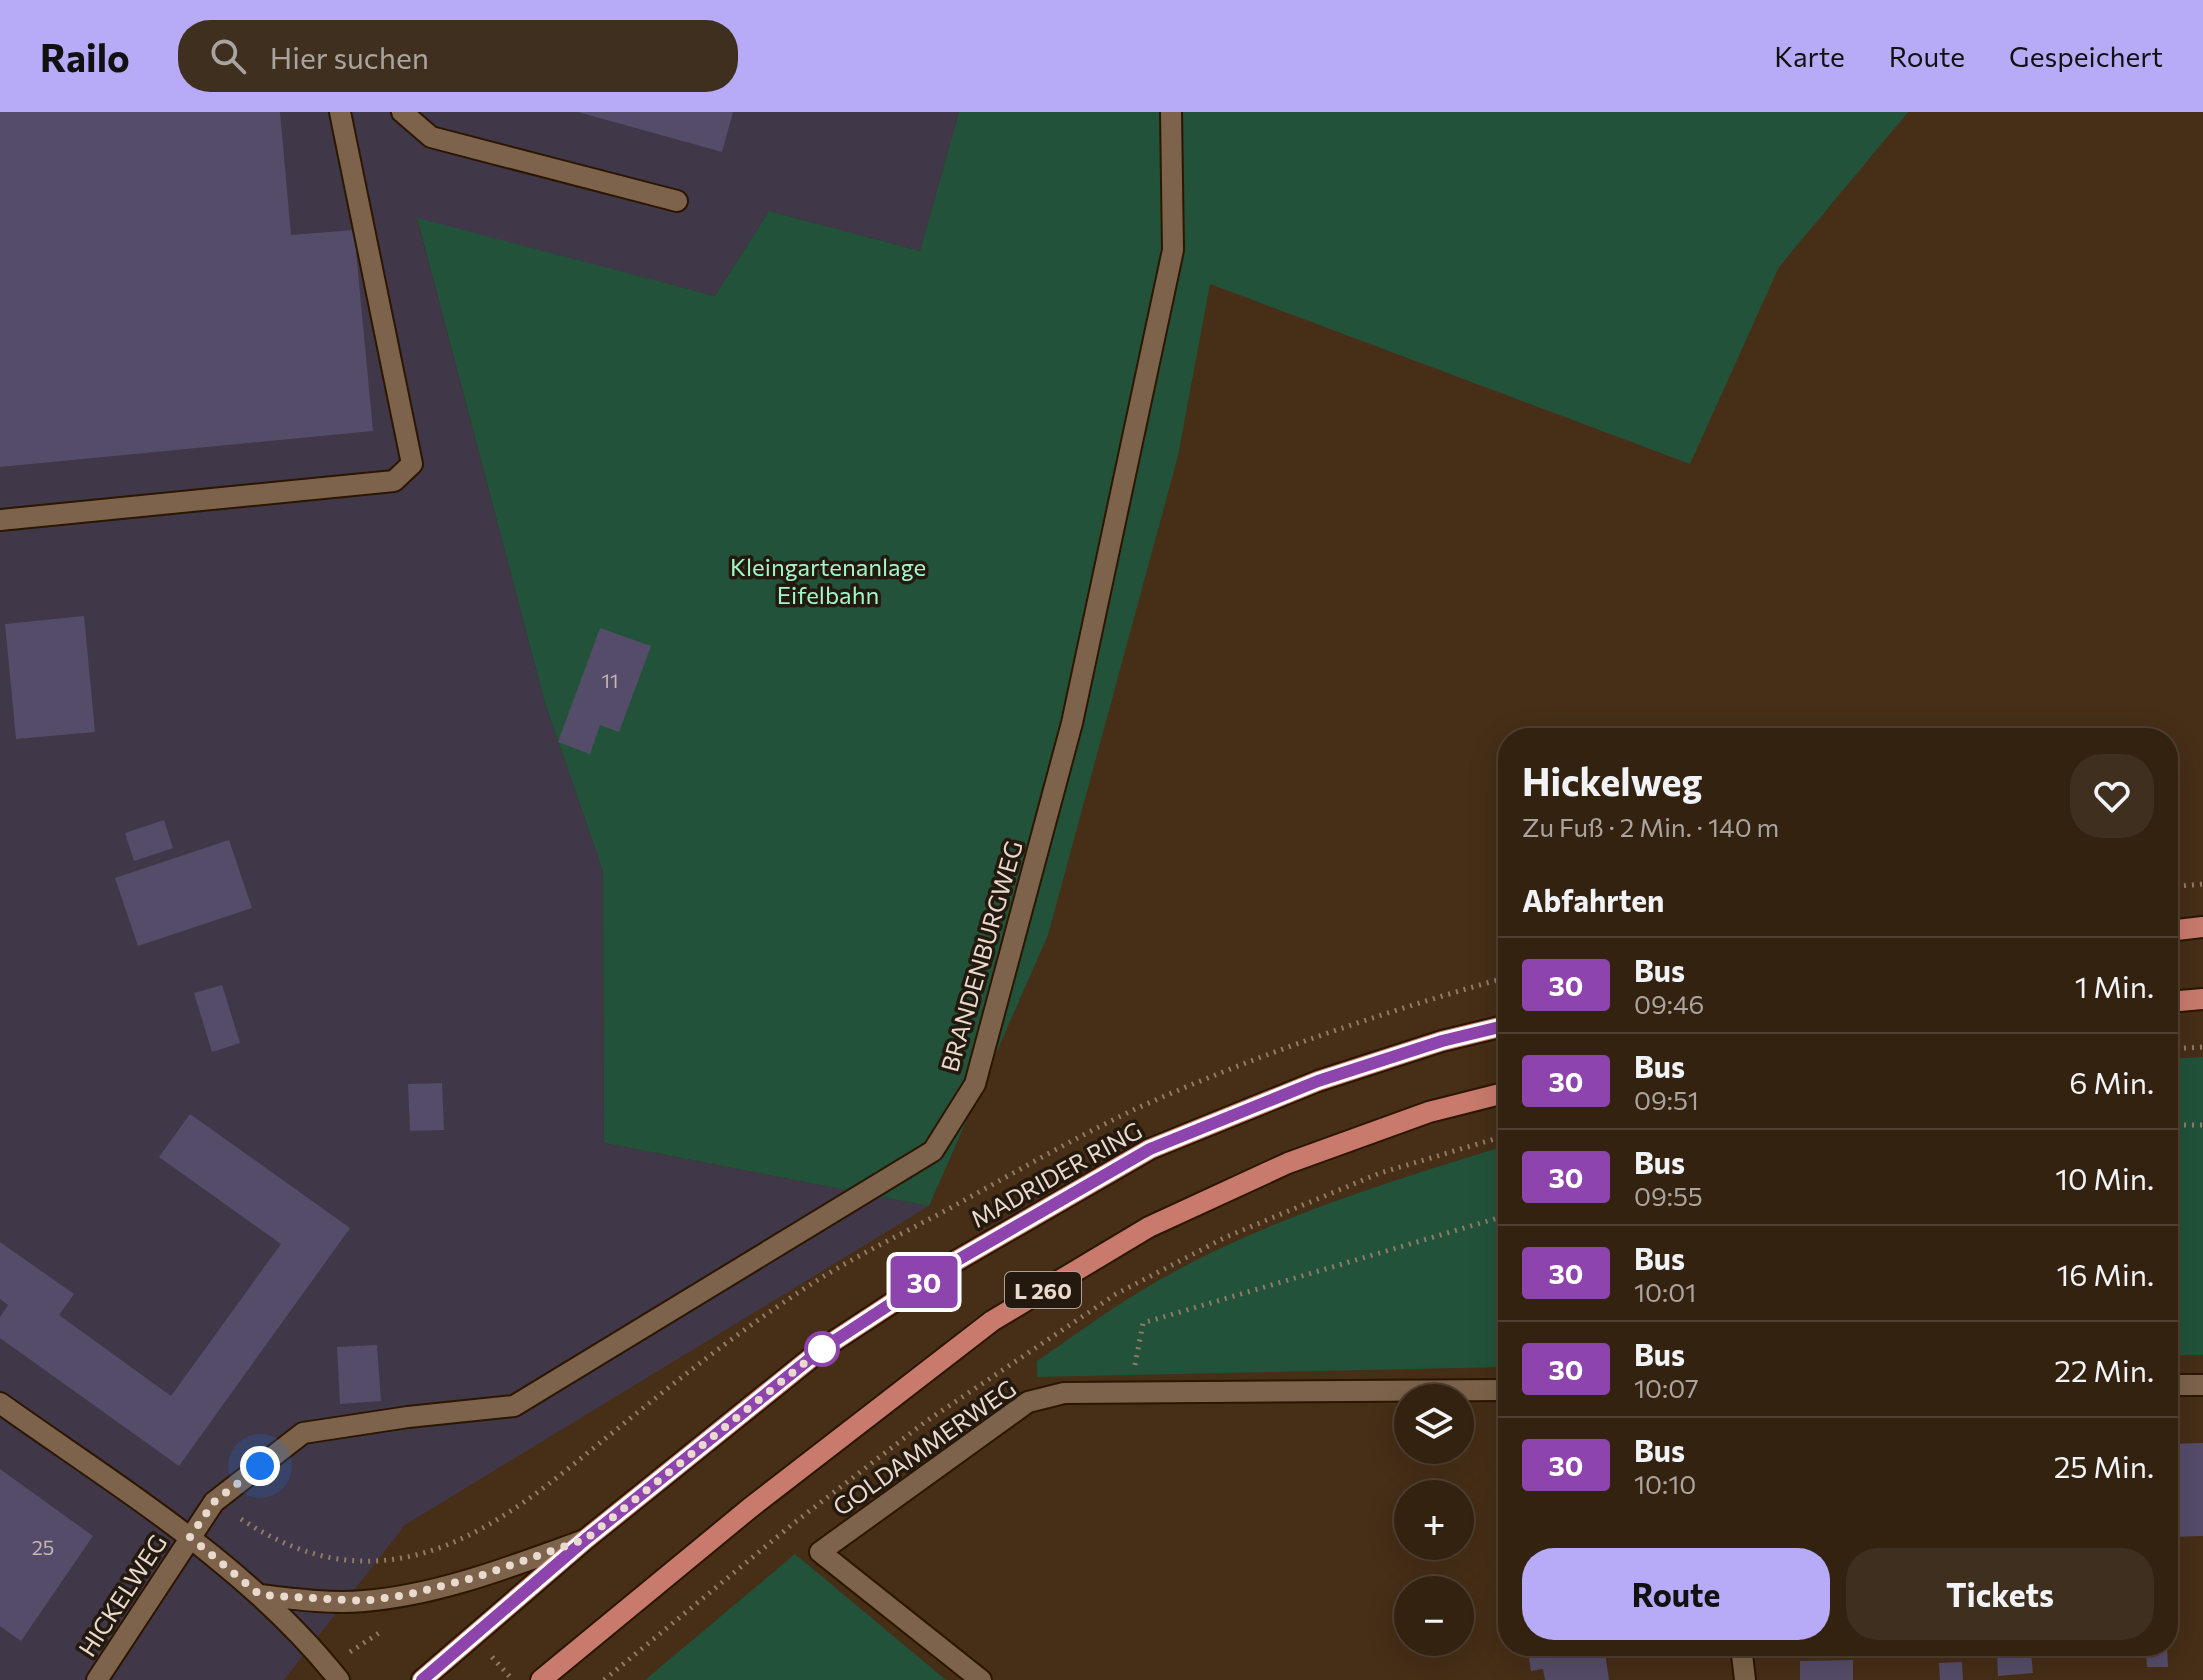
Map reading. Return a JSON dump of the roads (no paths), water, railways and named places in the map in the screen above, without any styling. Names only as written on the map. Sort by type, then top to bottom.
[{"type":"main road","points":[[2178,930],[2203,927]]},
{"type":"main road","points":[[2178,1001],[2203,999]]},
{"type":"main road","name":"MADRIDER RING","points":[[422,1680],[586,1539],[822,1349],[956,1261],[1150,1149],[1318,1081],[1442,1041],[1498,1027]]},
{"type":"main road","name":"L 260","points":[[541,1680],[750,1508],[992,1321],[1149,1227],[1288,1163],[1429,1112],[1498,1095]]},
{"type":"street","points":[[402,112],[431,137],[677,201]]},
{"type":"street","name":"BRANDENBURGWEG","points":[[190,1537],[214,1502],[303,1433],[408,1417],[514,1406],[933,1151],[975,1084],[1072,723],[1173,250],[1171,112]]},
{"type":"street","points":[[0,520],[394,481],[412,464],[337,115]]},
{"type":"street","points":[[2178,1385],[2203,1385]]},
{"type":"street","name":"GOLDAMMERWEG","points":[[981,1680],[820,1552],[1028,1402],[1064,1393],[1498,1390]]},
{"type":"street","points":[[0,1403],[190,1537],[260,1595],[335,1674]]},
{"type":"street","name":"HICKELWEG","points":[[97,1680],[190,1537]]},
{"type":"street","points":[[260,1595],[363,1601],[406,1595],[477,1577],[586,1539]]},
{"type":"street","points":[[1742,1656],[1745,1680]]},
{"type":"park label","name":"Kleingartenanlage Eifelbahn","points":[[828,580]]}]
